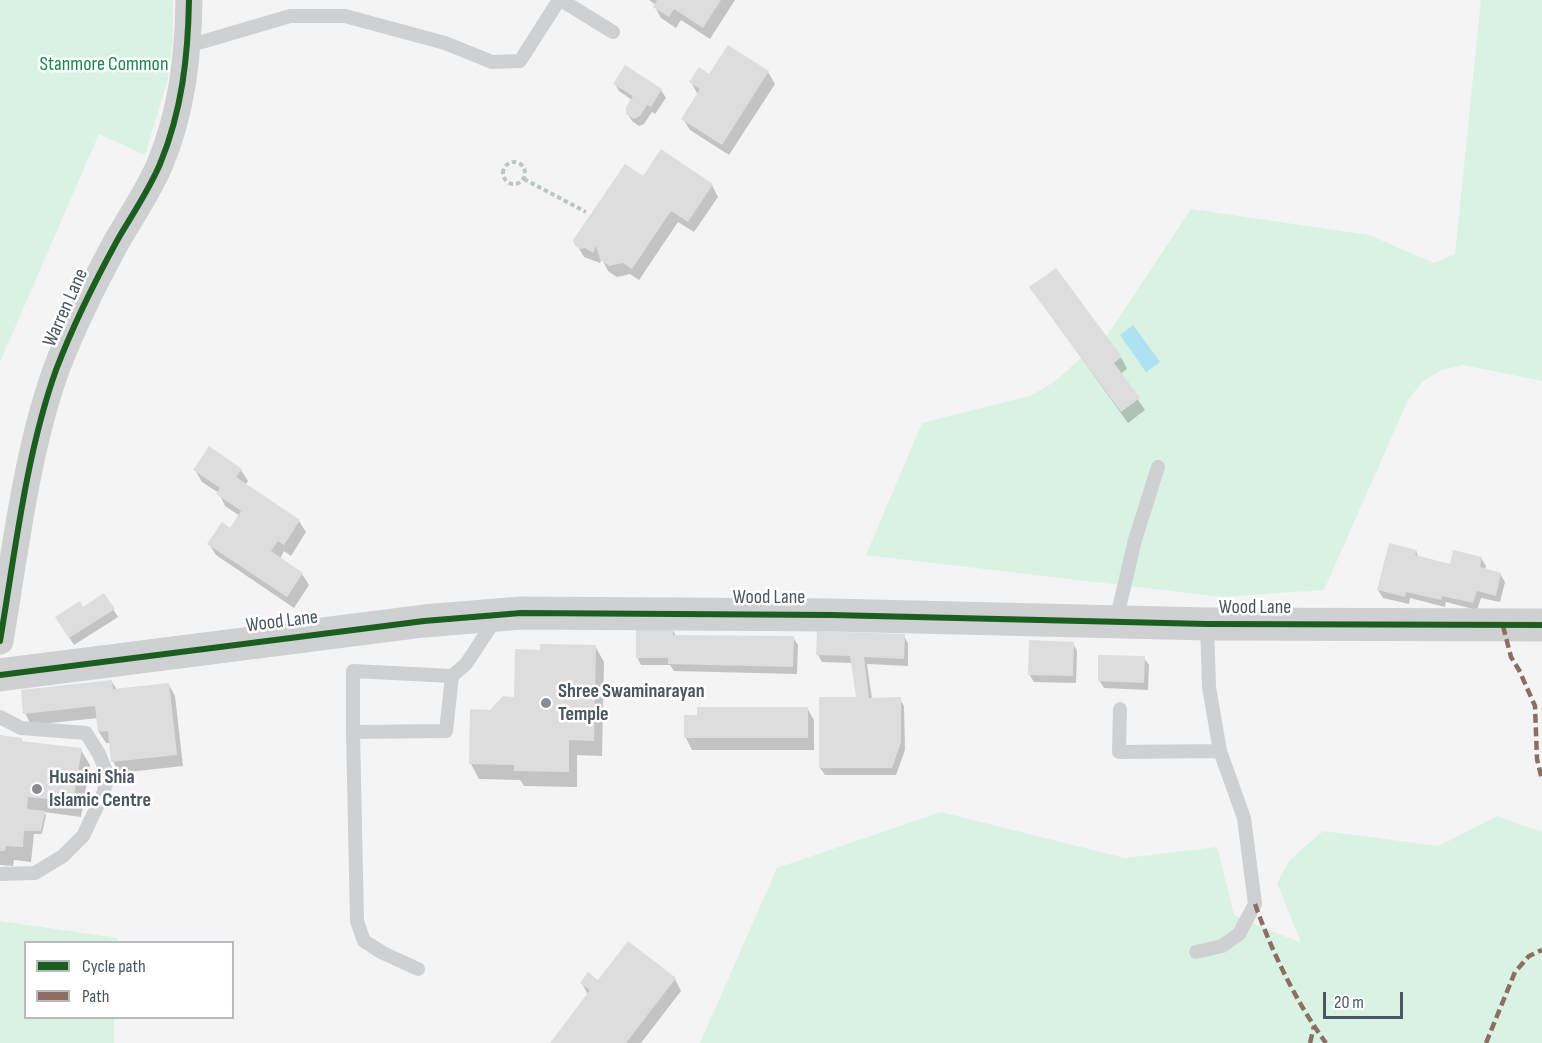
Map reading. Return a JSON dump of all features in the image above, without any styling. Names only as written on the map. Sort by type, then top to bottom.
[{"type":"street","name":"Warren Lane","points":[[0,641],[40,422],[57,370],[98,275],[159,165],[181,98],[188,46],[189,0]]},
{"type":"street","name":"Wood Lane","points":[[0,675],[424,621],[533,613],[832,615],[1207,624],[1542,625]]},
{"type":"lane","points":[[188,46],[290,16],[345,15],[446,43],[492,62],[520,61],[560,0],[613,32]]},
{"type":"lane","points":[[1116,622],[1135,540],[1158,467]]},
{"type":"lane","points":[[353,732],[446,731],[452,676],[466,664],[498,615]]},
{"type":"lane","points":[[1196,952],[1222,946],[1239,934],[1255,904],[1244,818],[1220,751],[1209,687],[1207,624]]},
{"type":"lane","points":[[418,969],[383,953],[364,941],[357,921],[353,671],[452,676]]},
{"type":"lane","points":[[1120,710],[1119,752],[1220,751]]},
{"type":"lane","points":[[0,717],[21,728],[86,733],[99,754],[108,776],[103,794],[83,836],[63,856],[34,873],[0,874]]},
{"type":"path","points":[[513,162],[519,163],[524,167],[524,179],[520,183],[508,184],[502,174],[503,168],[513,162]]},
{"type":"path","points":[[524,179],[586,212]]},
{"type":"green space","name":"Stanmore Common","points":[[0,0],[173,0],[173,38],[168,79],[145,155],[99,134],[0,362]]},
{"type":"green space","points":[[1481,0],[1542,0],[1542,381],[1463,365],[1441,370],[1423,381],[1408,400],[1324,590],[1222,597],[866,555],[922,423],[1030,396],[1054,382],[1108,334],[1191,209],[1369,235],[1434,263],[1455,254]]},
{"type":"green space","points":[[941,812],[1125,858],[1217,847],[1234,915],[1301,943],[1277,883],[1290,860],[1323,831],[1439,846],[1497,816],[1542,832],[1542,1043],[700,1043],[777,868]]},
{"type":"green space","points":[[0,921],[117,938],[117,941],[24,941],[24,1019],[114,1019],[114,1043],[0,1043]]},
{"type":"water","points":[[1133,325],[1160,362],[1146,372],[1120,335]]},
{"type":"building","points":[[657,0],[721,0],[703,28],[674,9],[669,17],[653,7]]},
{"type":"building","points":[[728,45],[769,71],[722,145],[681,119],[700,89],[689,82],[699,67],[709,74]]},
{"type":"building","points":[[625,65],[662,89],[651,107],[647,105],[640,116],[634,119],[626,114],[626,107],[633,96],[613,84]]},
{"type":"building","points":[[661,149],[713,184],[688,222],[671,211],[632,269],[623,263],[609,266],[600,259],[596,246],[593,253],[575,246],[573,240],[625,164],[643,176]]},
{"type":"building","points":[[1056,268],[1122,357],[1114,363],[1140,398],[1121,412],[1029,287]]},
{"type":"building","points":[[209,446],[242,469],[236,477],[300,520],[284,545],[278,541],[271,551],[303,573],[287,597],[207,544],[222,522],[230,528],[241,511],[216,494],[220,488],[193,470]]},
{"type":"building","points":[[1389,543],[1417,550],[1415,555],[1450,564],[1453,550],[1482,557],[1480,567],[1501,573],[1496,596],[1477,591],[1473,603],[1442,596],[1441,600],[1406,592],[1405,597],[1377,590]]},
{"type":"building","points":[[104,593],[115,609],[69,638],[55,617],[80,601],[83,607]]},
{"type":"building","points":[[636,627],[673,628],[673,635],[794,636],[793,667],[668,664],[668,658],[636,658]]},
{"type":"building","points":[[817,631],[905,634],[904,659],[864,657],[869,698],[901,697],[901,742],[892,768],[819,768],[819,697],[856,697],[850,656],[816,655]]},
{"type":"building","points":[[1029,640],[1074,642],[1073,676],[1028,675]]},
{"type":"building","name":"Shree Swaminarayan Temple","points":[[540,644],[596,645],[594,741],[569,740],[569,772],[514,771],[514,765],[469,764],[470,709],[490,710],[503,696],[514,697],[515,649],[540,650]]},
{"type":"building","points":[[1098,655],[1145,656],[1144,683],[1098,681]]},
{"type":"building","points":[[112,680],[113,689],[169,683],[177,755],[111,762],[108,731],[98,732],[95,706],[23,714],[21,690]]},
{"type":"building","points":[[697,707],[808,707],[808,738],[684,738],[684,715],[697,715]]},
{"type":"building","name":"Husaini Shia Islamic Centre","points":[[0,735],[22,738],[21,741],[82,748],[73,802],[28,797],[27,809],[45,811],[41,831],[24,831],[23,847],[6,846],[5,851],[0,851]]},
{"type":"building","points":[[628,941],[676,978],[626,1043],[550,1043],[590,990],[580,983],[588,972],[598,980]]},
{"type":"marked path","points":[[1503,626],[1511,657],[1535,706],[1537,759],[1542,780]]},
{"type":"marked path","points":[[1255,904],[1286,976],[1326,1043]]},
{"type":"marked path","points":[[1486,1043],[1515,972],[1529,956],[1542,950]]},
{"type":"marked path","points":[[1310,1043],[1314,1026]]},
{"type":"cycle path","points":[[0,641],[22,504],[46,402],[56,370],[85,303],[118,239],[151,183],[168,144],[182,84],[189,0]]},
{"type":"cycle path","points":[[0,675],[424,621],[521,613],[832,615],[1207,624],[1542,625]]},
{"type":"place","name":"Shree Swaminarayan Temple","points":[[546,703]]},
{"type":"place","name":"Husaini Shia Islamic Centre","points":[[37,789]]}]
